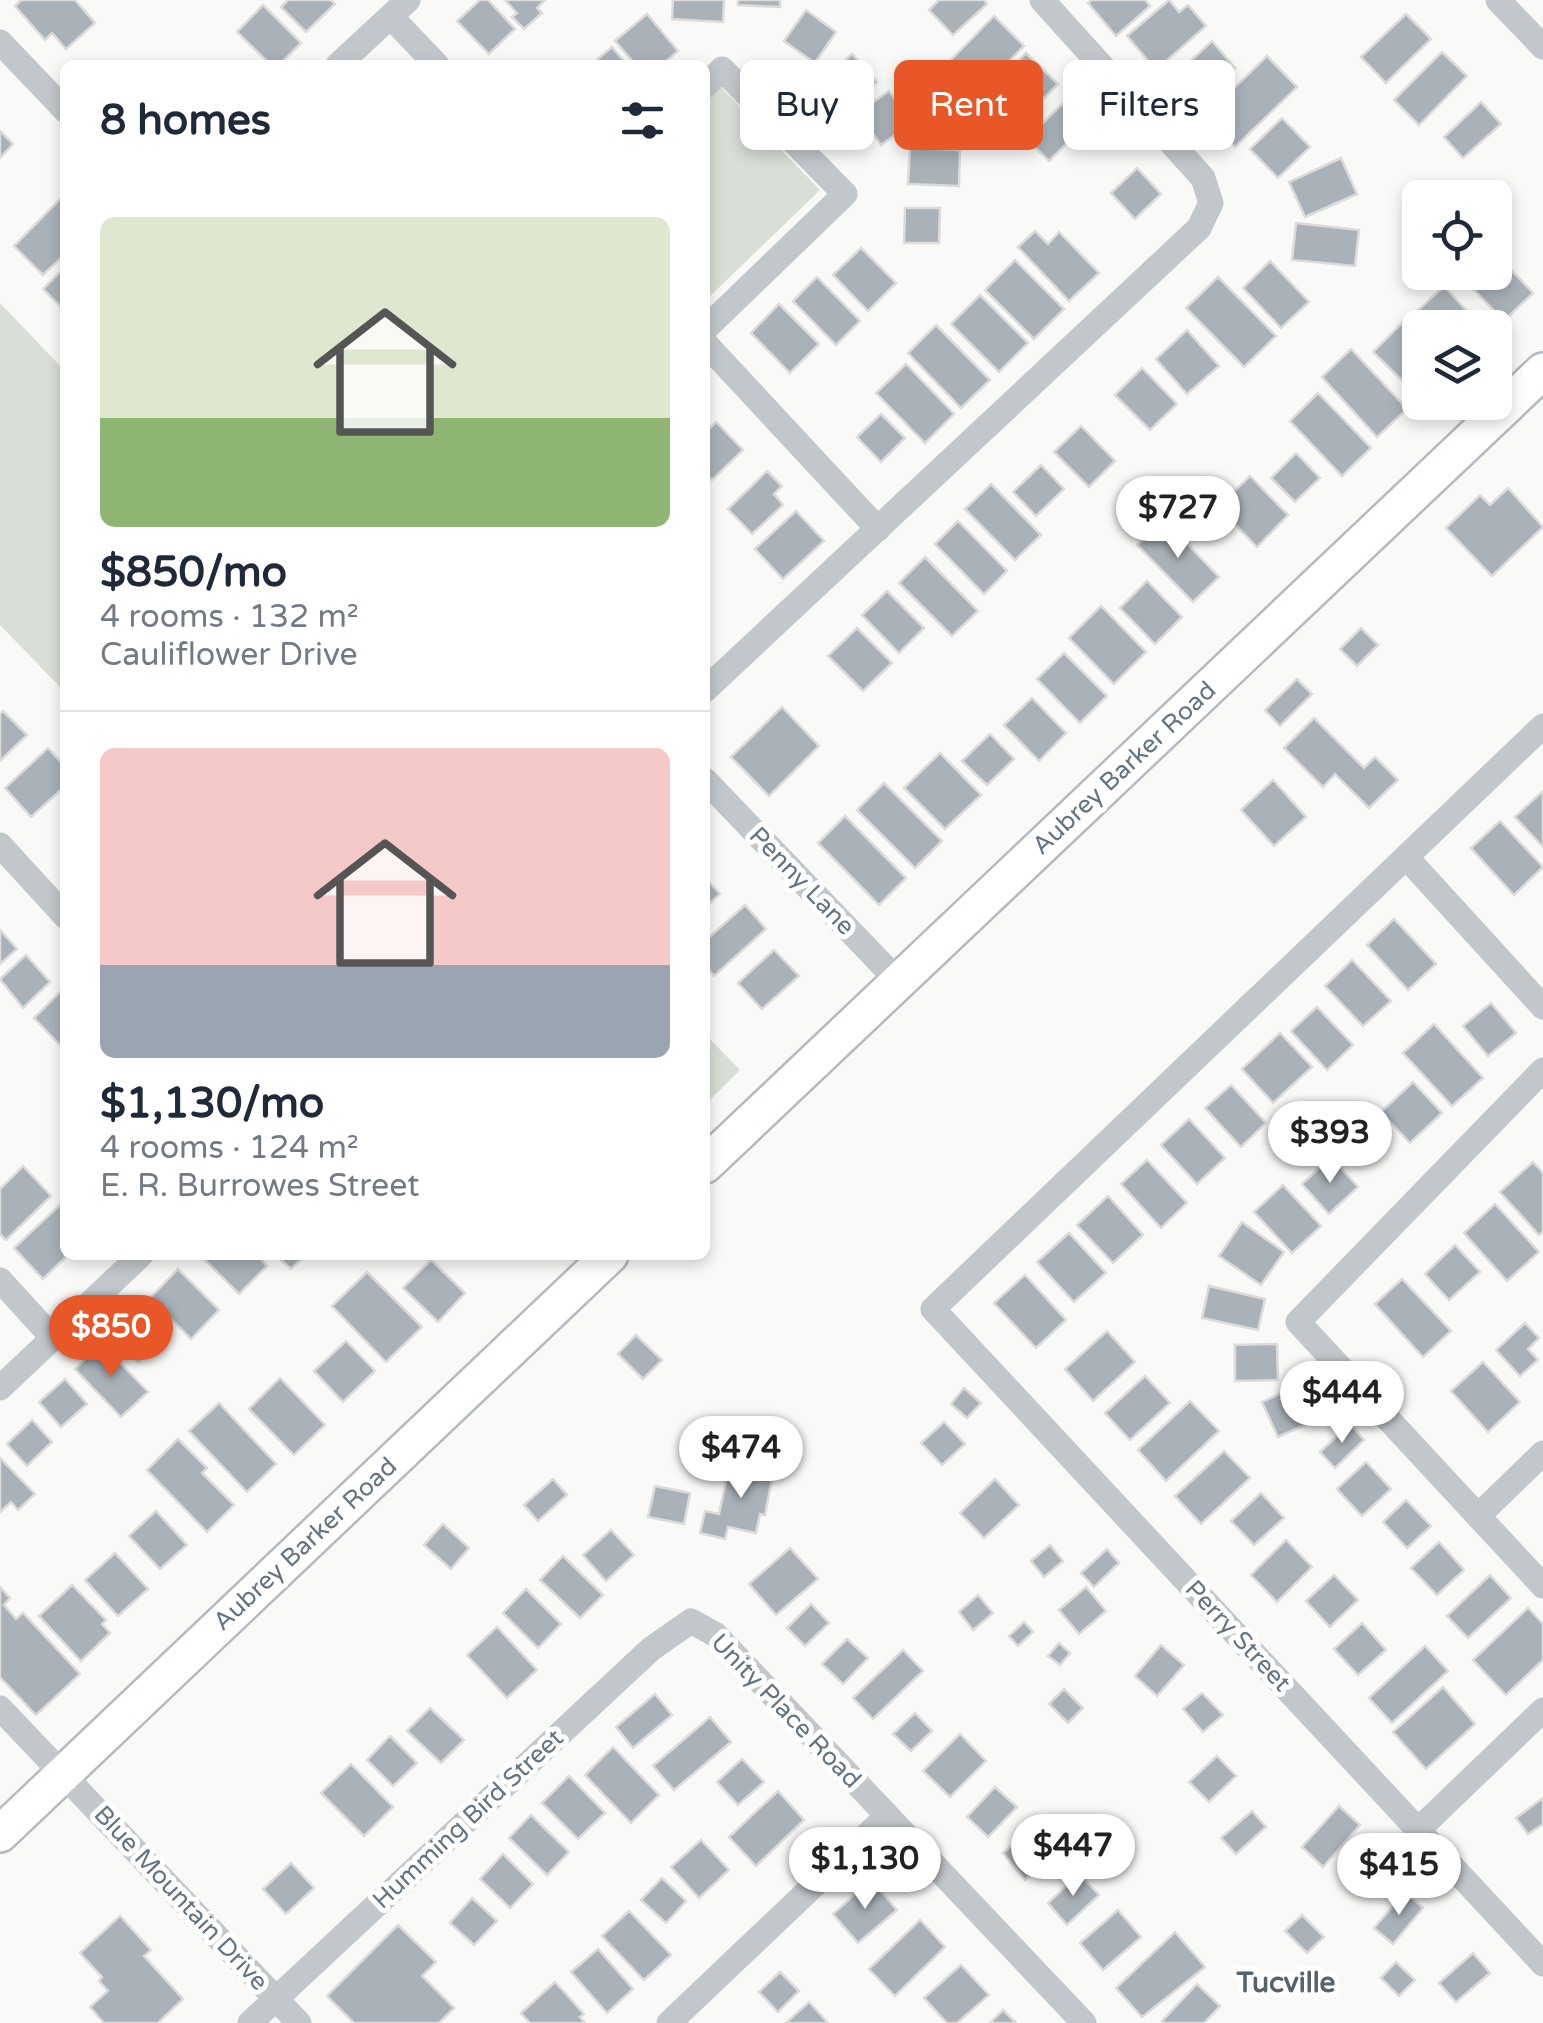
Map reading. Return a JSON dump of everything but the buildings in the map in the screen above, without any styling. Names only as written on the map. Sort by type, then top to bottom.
[{"type":"street","points":[[710,685],[1199,228],[1211,202],[1203,178],[1042,0]]},
{"type":"street","points":[[1498,0],[1543,47]]},
{"type":"street","points":[[343,60],[400,8],[435,60]]},
{"type":"street","points":[[0,42],[60,105]]},
{"type":"street","points":[[710,81],[722,69],[845,194],[710,324]]},
{"type":"street","points":[[710,348],[878,529]]},
{"type":"street","name":"Aubrey Barker Road","points":[[710,1160],[1543,371]]},
{"type":"street","points":[[1543,726],[1406,857],[1543,1006]]},
{"type":"street","name":"Penny Lane","points":[[710,785],[899,982]]},
{"type":"street","points":[[0,845],[60,911]]},
{"type":"street","name":"Perry Street","points":[[1406,857],[933,1309],[1543,1964]]},
{"type":"street","points":[[1543,1070],[1298,1322],[1543,1586]]},
{"type":"street","points":[[0,1388],[136,1260]]},
{"type":"street","name":"Aubrey Barker Road","points":[[0,1834],[605,1260]]},
{"type":"street","points":[[0,1280],[53,1338]]},
{"type":"street","points":[[1478,1516],[1543,1454]]},
{"type":"street","name":"Unity Place Road","points":[[691,1621],[716,1635],[1084,2023]]},
{"type":"street","name":"Humming Bird Street","points":[[250,2023],[652,1648],[691,1621]]},
{"type":"street","name":"Blue Mountain Drive","points":[[0,1708],[299,2023]]},
{"type":"street","points":[[1418,1830],[1543,1710]]},
{"type":"street","points":[[669,2023],[697,2014],[888,1816]]},
{"type":"shaded area","points":[[720,86],[740,107],[740,150],[782,150],[820,190],[710,296],[710,95]]},
{"type":"shaded area","points":[[0,303],[60,366],[60,687],[0,625]]},
{"type":"shaded area","points":[[710,1039],[740,1070],[710,1100]]},
{"type":"district","name":"Tucville","points":[[1286,1983]]}]
